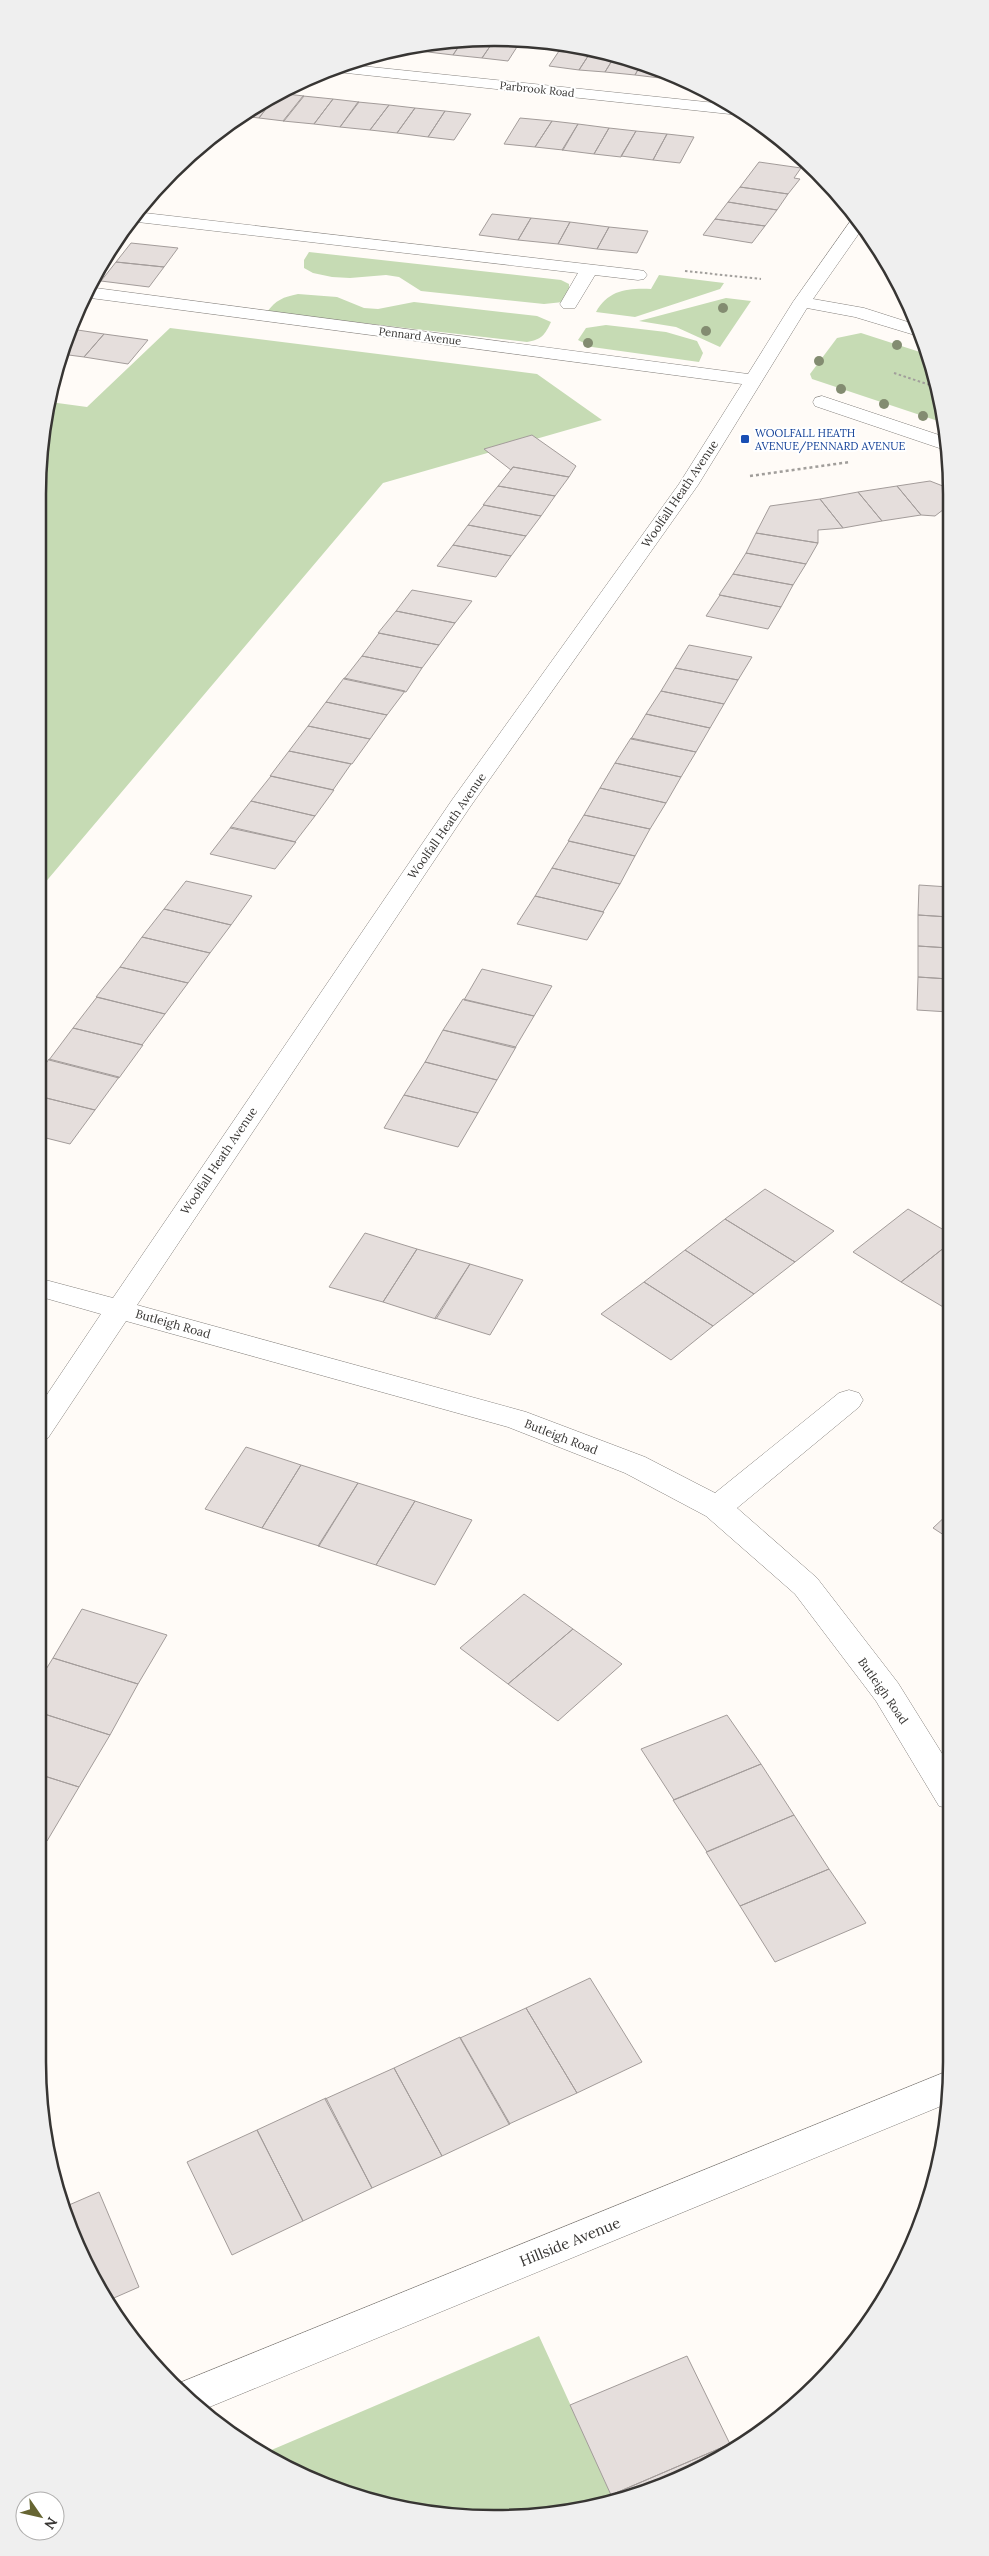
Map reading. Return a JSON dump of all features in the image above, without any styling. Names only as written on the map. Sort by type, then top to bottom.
[{"type":"street","name":"Parbrook Road","points":[[351,70],[723,108]]},
{"type":"street","points":[[142,218],[638,275]]},
{"type":"street","name":"Woolfall Heath Avenue","points":[[46,1418],[460,805],[688,485],[808,294],[854,228]]},
{"type":"street","points":[[569,304],[589,270]]},
{"type":"street","name":"Pennard Avenue","points":[[94,293],[755,380]]},
{"type":"street","points":[[808,294],[911,329]]},
{"type":"street","points":[[822,402],[940,442]]},
{"type":"street","name":"Butleigh Road","points":[[46,1289],[516,1420],[635,1465],[716,1508],[806,1586],[887,1692],[943,1783]]},
{"type":"street","points":[[716,1508],[848,1400]]},
{"type":"street","name":"Hillside Avenue","points":[[195,2395],[942,2090]]},
{"type":"path","points":[[638,275],[648,266],[808,294]]},
{"type":"path","points":[[688,485],[852,462]]},
{"type":"green space","points":[[309,252],[561,280],[569,284],[569,291],[563,302],[544,304],[421,291],[399,277],[386,275],[350,278],[313,273],[304,268],[304,260]]},
{"type":"green space","points":[[659,275],[724,283],[720,289],[635,317],[596,312],[606,299],[619,292],[634,289],[651,289]]},
{"type":"green space","points":[[298,294],[337,297],[364,308],[378,309],[414,302],[537,316],[551,322],[542,336],[527,342],[267,312],[280,300]]},
{"type":"green space","points":[[726,298],[751,301],[720,347],[676,327],[639,321]]},
{"type":"green space","points":[[606,325],[666,332],[697,341],[703,353],[699,362],[592,347],[578,340],[586,328]]},
{"type":"green space","points":[[170,328],[537,374],[602,420],[383,483],[46,882],[47,465],[56,403],[87,407]]},
{"type":"green space","points":[[861,333],[920,352],[936,420],[812,379],[810,374],[837,338]]},
{"type":"green space","points":[[539,2336],[611,2494],[582,2501],[524,2509],[494,2510],[436,2506],[407,2501],[350,2486],[296,2464],[271,2450]]},
{"type":"building","points":[[490,46],[482,58],[453,55],[458,48]]},
{"type":"building","points":[[490,46],[517,47],[508,61],[482,58]]},
{"type":"building","points":[[458,48],[453,55],[428,52],[436,50]]},
{"type":"building","points":[[559,51],[588,56],[579,70],[549,66]]},
{"type":"building","points":[[588,56],[611,62],[605,72],[579,70]]},
{"type":"building","points":[[611,62],[638,70],[635,75],[605,72]]},
{"type":"building","points":[[638,70],[660,78],[660,78],[635,75]]},
{"type":"building","points":[[291,95],[304,96],[284,121],[259,118],[266,108]]},
{"type":"building","points":[[303,96],[333,99],[314,124],[283,121]]},
{"type":"building","points":[[333,99],[359,102],[340,127],[314,124]]},
{"type":"building","points":[[358,102],[389,105],[370,130],[340,127]]},
{"type":"building","points":[[389,105],[415,108],[397,133],[370,130]]},
{"type":"building","points":[[266,108],[259,118],[252,117]]},
{"type":"building","points":[[415,108],[445,111],[428,137],[397,133]]},
{"type":"building","points":[[445,111],[471,114],[454,140],[428,137]]},
{"type":"building","points":[[520,118],[552,121],[535,147],[504,144]]},
{"type":"building","points":[[552,121],[578,124],[563,150],[535,147]]},
{"type":"building","points":[[578,124],[609,128],[594,154],[562,150]]},
{"type":"building","points":[[609,128],[636,131],[621,157],[594,154]]},
{"type":"building","points":[[636,131],[667,134],[653,160],[621,156]]},
{"type":"building","points":[[667,134],[694,137],[680,163],[653,160]]},
{"type":"building","points":[[759,162],[801,168],[794,178],[800,179],[788,194],[740,187]]},
{"type":"building","points":[[740,187],[788,194],[777,210],[728,202]]},
{"type":"building","points":[[728,202],[777,210],[765,226],[715,219]]},
{"type":"building","points":[[492,214],[531,218],[518,240],[479,235]]},
{"type":"building","points":[[531,218],[570,222],[558,244],[518,240]]},
{"type":"building","points":[[715,219],[765,226],[752,243],[703,235]]},
{"type":"building","points":[[570,222],[609,227],[597,249],[558,244]]},
{"type":"building","points":[[609,227],[648,231],[637,253],[597,249]]},
{"type":"building","points":[[131,243],[178,248],[164,267],[116,262]]},
{"type":"building","points":[[116,262],[164,267],[149,287],[101,281]]},
{"type":"building","points":[[77,330],[104,334],[84,357],[69,355]]},
{"type":"building","points":[[104,334],[148,340],[128,364],[84,357]]},
{"type":"building","points":[[532,435],[576,466],[569,477],[513,467],[511,470],[484,449]]},
{"type":"building","points":[[513,467],[569,477],[555,496],[498,486]]},
{"type":"building","points":[[930,481],[943,486],[943,510],[935,516],[921,515],[897,486]]},
{"type":"building","points":[[498,486],[555,496],[541,516],[483,505]]},
{"type":"building","points":[[897,486],[921,515],[882,521],[858,492]]},
{"type":"building","points":[[858,492],[882,521],[843,528],[820,499]]},
{"type":"building","points":[[820,499],[843,528],[818,530],[818,543],[756,533],[770,506]]},
{"type":"building","points":[[484,505],[541,516],[526,536],[468,525]]},
{"type":"building","points":[[468,525],[526,536],[511,556],[453,545]]},
{"type":"building","points":[[756,533],[818,543],[806,564],[746,553]]},
{"type":"building","points":[[453,545],[511,556],[496,577],[437,566]]},
{"type":"building","points":[[746,553],[806,564],[793,585],[733,574]]},
{"type":"building","points":[[733,574],[793,585],[781,607],[719,595]]},
{"type":"building","points":[[412,590],[472,601],[455,623],[396,611]]},
{"type":"building","points":[[720,595],[781,607],[768,629],[706,616]]},
{"type":"building","points":[[396,611],[455,623],[439,645],[378,633]]},
{"type":"building","points":[[379,633],[439,645],[422,668],[362,656]]},
{"type":"building","points":[[689,645],[752,657],[738,680],[675,668]]},
{"type":"building","points":[[362,656],[422,668],[406,692],[344,679]]},
{"type":"building","points":[[675,668],[738,680],[724,704],[661,691]]},
{"type":"building","points":[[344,678],[405,691],[387,715],[326,702]]},
{"type":"building","points":[[661,691],[724,704],[710,728],[646,714]]},
{"type":"building","points":[[326,702],[387,715],[370,739],[308,726]]},
{"type":"building","points":[[646,714],[710,728],[696,752],[631,739]]},
{"type":"building","points":[[308,726],[370,739],[352,764],[289,751]]},
{"type":"building","points":[[631,738],[696,752],[681,777],[615,763]]},
{"type":"building","points":[[289,751],[351,764],[333,790],[270,776]]},
{"type":"building","points":[[615,763],[681,777],[666,803],[600,788]]},
{"type":"building","points":[[271,776],[334,790],[315,816],[251,801]]},
{"type":"building","points":[[600,788],[666,803],[650,829],[584,815]]},
{"type":"building","points":[[251,801],[315,816],[295,842],[230,828]]},
{"type":"building","points":[[584,815],[650,829],[635,856],[568,841]]},
{"type":"building","points":[[231,827],[296,842],[275,869],[210,854]]},
{"type":"building","points":[[569,841],[635,856],[620,884],[552,868]]},
{"type":"building","points":[[552,868],[620,884],[603,912],[535,896]]},
{"type":"building","points":[[186,881],[252,896],[231,925],[164,909]]},
{"type":"building","points":[[919,885],[943,887],[943,917],[918,915]]},
{"type":"building","points":[[535,896],[604,912],[587,940],[517,924]]},
{"type":"building","points":[[164,909],[231,925],[210,953],[142,937]]},
{"type":"building","points":[[918,915],[943,917],[943,948],[918,946]]},
{"type":"building","points":[[142,937],[210,953],[188,983],[120,967]]},
{"type":"building","points":[[918,946],[943,948],[943,979],[918,977]]},
{"type":"building","points":[[120,967],[188,983],[165,1014],[96,997]]},
{"type":"building","points":[[482,969],[552,986],[534,1016],[464,1000]]},
{"type":"building","points":[[918,977],[943,979],[943,1012],[917,1010]]},
{"type":"building","points":[[97,997],[165,1014],[142,1045],[73,1028]]},
{"type":"building","points":[[463,999],[534,1016],[515,1048],[443,1030]]},
{"type":"building","points":[[73,1028],[143,1045],[119,1078],[49,1060]]},
{"type":"building","points":[[443,1030],[516,1047],[497,1080],[425,1062]]},
{"type":"building","points":[[49,1059],[119,1077],[95,1110],[46,1098],[46,1063]]},
{"type":"building","points":[[425,1062],[497,1080],[478,1113],[404,1095]]},
{"type":"building","points":[[404,1095],[478,1113],[458,1147],[384,1128]]},
{"type":"building","points":[[46,1098],[95,1110],[70,1144],[46,1138]]},
{"type":"building","points":[[765,1189],[834,1231],[795,1262],[725,1219]]},
{"type":"building","points":[[908,1209],[943,1229],[943,1249],[901,1282],[853,1252]]},
{"type":"building","points":[[725,1219],[795,1262],[754,1294],[685,1250]]},
{"type":"building","points":[[365,1233],[417,1249],[383,1302],[329,1287]]},
{"type":"building","points":[[417,1249],[470,1264],[436,1319],[383,1302]]},
{"type":"building","points":[[943,1249],[943,1307],[901,1282]]},
{"type":"building","points":[[685,1250],[754,1294],[713,1326],[644,1282]]},
{"type":"building","points":[[470,1264],[523,1280],[490,1335],[435,1318]]},
{"type":"building","points":[[644,1282],[713,1326],[671,1360],[601,1314]]},
{"type":"building","points":[[246,1447],[301,1465],[262,1528],[205,1509]]},
{"type":"building","points":[[301,1465],[358,1483],[319,1546],[262,1528]]},
{"type":"building","points":[[358,1483],[415,1501],[376,1565],[318,1546]]},
{"type":"building","points":[[415,1501],[472,1520],[435,1585],[376,1565]]},
{"type":"building","points":[[943,1519],[943,1534],[933,1528]]},
{"type":"building","points":[[524,1594],[573,1629],[508,1684],[460,1648]]},
{"type":"building","points":[[82,1609],[167,1635],[138,1684],[53,1658]]},
{"type":"building","points":[[573,1629],[622,1664],[558,1721],[508,1684]]},
{"type":"building","points":[[53,1658],[138,1684],[110,1735],[46,1715],[46,1669]]},
{"type":"building","points":[[46,1715],[110,1735],[79,1787],[46,1777]]},
{"type":"building","points":[[727,1715],[761,1764],[674,1800],[641,1749]]},
{"type":"building","points":[[761,1764],[794,1815],[707,1852],[673,1800]]},
{"type":"building","points":[[46,1777],[79,1787],[46,1841]]},
{"type":"building","points":[[794,1815],[829,1869],[740,1906],[706,1852]]},
{"type":"building","points":[[829,1869],[866,1923],[775,1962],[740,1906]]},
{"type":"building","points":[[590,1978],[642,2062],[577,2093],[526,2008]]},
{"type":"building","points":[[526,2008],[577,2093],[509,2124],[460,2038]]},
{"type":"building","points":[[460,2037],[510,2124],[442,2156],[394,2068]]},
{"type":"building","points":[[394,2068],[442,2156],[372,2188],[325,2099]]},
{"type":"building","points":[[326,2098],[372,2188],[303,2221],[257,2130]]},
{"type":"building","points":[[257,2130],[303,2221],[232,2255],[187,2162]]},
{"type":"building","points":[[99,2192],[139,2287],[114,2298],[92,2260],[70,2205]]},
{"type":"building","points":[[687,2356],[730,2443],[611,2494],[570,2405]]},
{"type":"building","points":[[725,2446],[666,2476],[618,2492]]},
{"type":"place","name":"WOOLFALL HEATH AVENUE/PENNARD AVENUE","points":[[745,439]]}]
